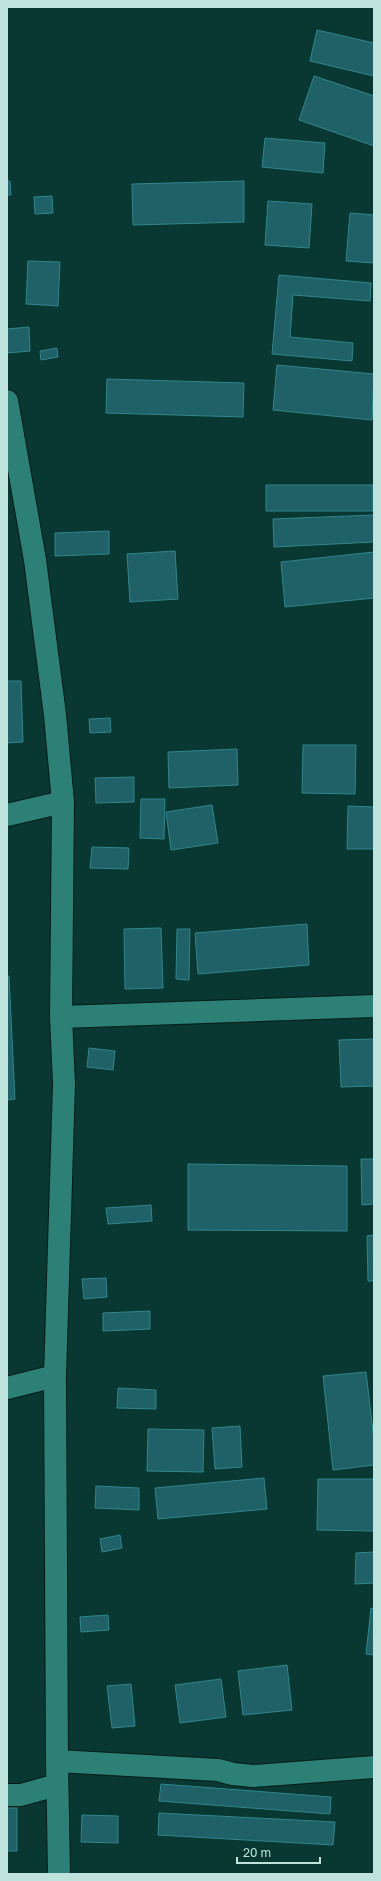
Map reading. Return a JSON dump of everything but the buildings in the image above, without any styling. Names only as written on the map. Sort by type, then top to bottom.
[{"type":"street","points":[[7,401],[35,560],[55,715],[63,802],[61,1017],[64,1084],[55,1376],[59,1874]]},
{"type":"street","points":[[7,816],[63,802]]},
{"type":"street","points":[[61,1017],[374,1006]]},
{"type":"street","points":[[7,1388],[55,1376]]},
{"type":"street","points":[[57,1761],[218,1770],[233,1774],[253,1776],[374,1767]]},
{"type":"street","points":[[7,1795],[21,1794],[58,1785]]}]
